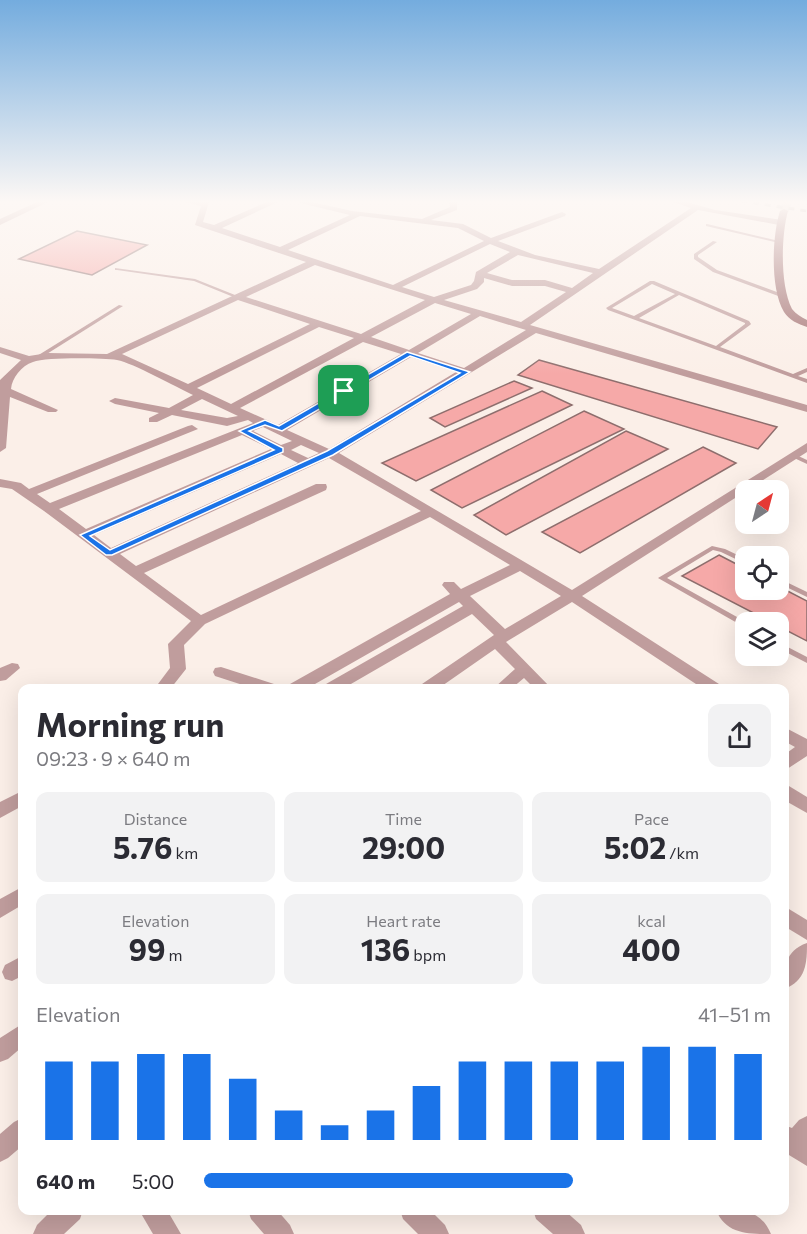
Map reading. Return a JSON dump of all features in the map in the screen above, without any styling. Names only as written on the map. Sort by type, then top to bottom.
[{"type":"street","points":[[303,259],[433,300],[807,409]]},
{"type":"street","points":[[394,288],[454,259]]},
{"type":"street","points":[[479,274],[506,259]]},
{"type":"street","points":[[539,259],[566,267],[600,272]]},
{"type":"street","points":[[522,325],[620,259]]},
{"type":"street","points":[[780,259],[783,296],[788,311],[807,324]]},
{"type":"street","points":[[110,356],[314,262]]},
{"type":"street","points":[[479,274],[512,283],[545,283],[574,291]]},
{"type":"street","points":[[233,407],[433,300],[474,287],[478,282],[479,274]]},
{"type":"street","points":[[238,297],[466,372]]},
{"type":"street","points":[[280,429],[479,313]]},
{"type":"street","points":[[189,388],[319,323]]},
{"type":"street","points":[[109,554],[330,453],[535,329]]},
{"type":"street","points":[[0,350],[34,358],[120,357],[280,429],[348,462],[572,596],[703,684]]},
{"type":"street","points":[[0,448],[3,397],[8,376],[34,358]]},
{"type":"street","points":[[153,420],[204,394]]},
{"type":"street","points":[[3,397],[52,410]]},
{"type":"street","points":[[115,401],[227,422],[252,416]]},
{"type":"street","points":[[49,508],[265,422]]},
{"type":"street","points":[[27,494],[192,429]]},
{"type":"street","points":[[243,431],[308,463]]},
{"type":"street","points":[[84,535],[303,440]]},
{"type":"street","points":[[434,684],[500,639],[801,459],[807,447]]},
{"type":"street","points":[[0,483],[16,486],[49,508],[200,621]]},
{"type":"street","points":[[134,572],[321,487]]},
{"type":"street","points":[[166,684],[178,669],[176,644],[200,621],[430,512]]},
{"type":"street","points":[[302,684],[455,590],[520,565]]},
{"type":"street","points":[[455,590],[539,684]]},
{"type":"street","points":[[339,684],[472,607]]},
{"type":"street","points":[[507,684],[525,669]]},
{"type":"street","points":[[221,672],[242,684]]},
{"type":"street","points":[[789,736],[807,747],[789,761]]},
{"type":"street","points":[[789,793],[807,806]]},
{"type":"street","points":[[2,808],[18,800]]},
{"type":"street","points":[[0,910],[18,898]]},
{"type":"street","points":[[789,918],[807,931]]},
{"type":"street","points":[[789,975],[807,952]]},
{"type":"street","points":[[0,1052],[18,1037]]},
{"type":"street","points":[[0,1150],[18,1134]]},
{"type":"street","points":[[46,1234],[66,1215]]},
{"type":"street","points":[[154,1215],[168,1234]]},
{"type":"street","points":[[264,1215],[281,1234]]},
{"type":"street","points":[[417,1215],[436,1234]]},
{"type":"street","points":[[550,1215],[565,1232]]},
{"type":"street","points":[[734,1215],[758,1234]]},
{"type":"lane","points":[[698,259],[715,270],[783,296]]},
{"type":"lane","points":[[117,269],[195,280],[238,297]]},
{"type":"lane","points":[[716,348],[748,324],[747,322],[650,282],[608,308],[716,348],[792,376],[807,381]]},
{"type":"lane","points":[[635,318],[680,293]]},
{"type":"lane","points":[[34,358],[121,306]]},
{"type":"lane","points":[[792,376],[807,370]]},
{"type":"lane","points":[[735,556],[723,550],[712,548],[662,578],[735,620]]},
{"type":"lane","points":[[789,586],[807,595]]},
{"type":"lane","points":[[789,650],[807,660]]},
{"type":"building","points":[[20,259],[122,259],[92,275]]},
{"type":"building","points":[[539,360],[777,427],[758,449],[518,375]]},
{"type":"building","points":[[514,381],[532,388],[445,427],[430,418]]},
{"type":"building","points":[[542,391],[572,405],[416,481],[382,463]]},
{"type":"building","points":[[584,411],[624,429],[462,508],[431,490]]},
{"type":"building","points":[[626,431],[668,449],[506,535],[474,515]]},
{"type":"building","points":[[703,447],[736,463],[580,553],[542,532]]},
{"type":"building","points":[[719,555],[735,563],[735,600],[789,600],[789,592],[807,601],[807,641],[789,632],[789,612],[752,612],[682,576]]},
{"type":"route","points":[[409,354],[466,372],[330,453],[109,554],[84,535],[281,450],[243,431],[265,422],[280,429],[344,391],[409,354]]}]
